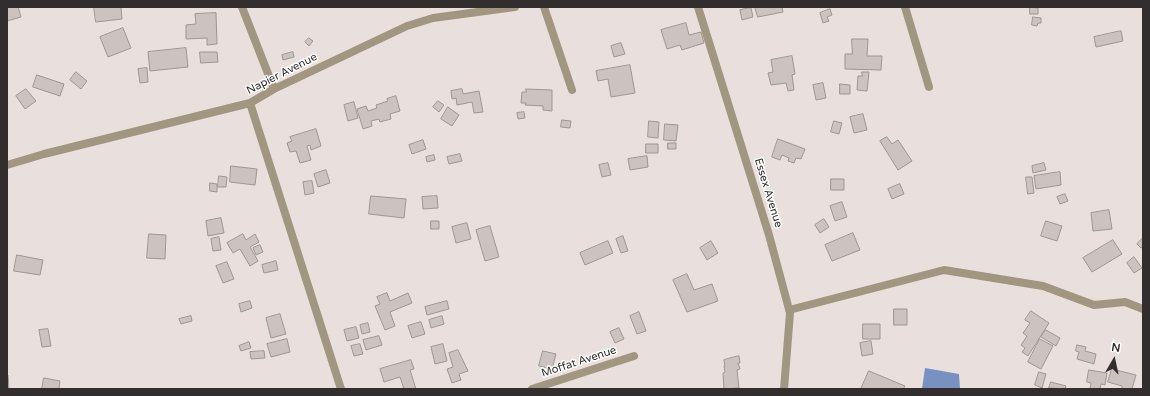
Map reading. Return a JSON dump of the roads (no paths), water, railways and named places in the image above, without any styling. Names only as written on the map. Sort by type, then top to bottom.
[{"type":"street","points":[[242,7],[274,89]]},
{"type":"street","name":"Napier Avenue","points":[[7,165],[44,154],[250,103],[274,89],[406,26],[433,18],[515,7]]},
{"type":"street","points":[[544,7],[572,90]]},
{"type":"street","name":"Essex Avenue","points":[[698,7],[764,221],[789,310],[784,389]]},
{"type":"street","points":[[905,7],[928,87]]},
{"type":"street","points":[[250,103],[341,389]]},
{"type":"street","points":[[789,310],[944,270],[1043,286],[1094,305],[1125,302],[1143,309]]},
{"type":"street","name":"Moffat Avenue","points":[[532,389],[634,356]]},
{"type":"water","points":[[925,368],[959,374],[960,389],[922,389]]}]
